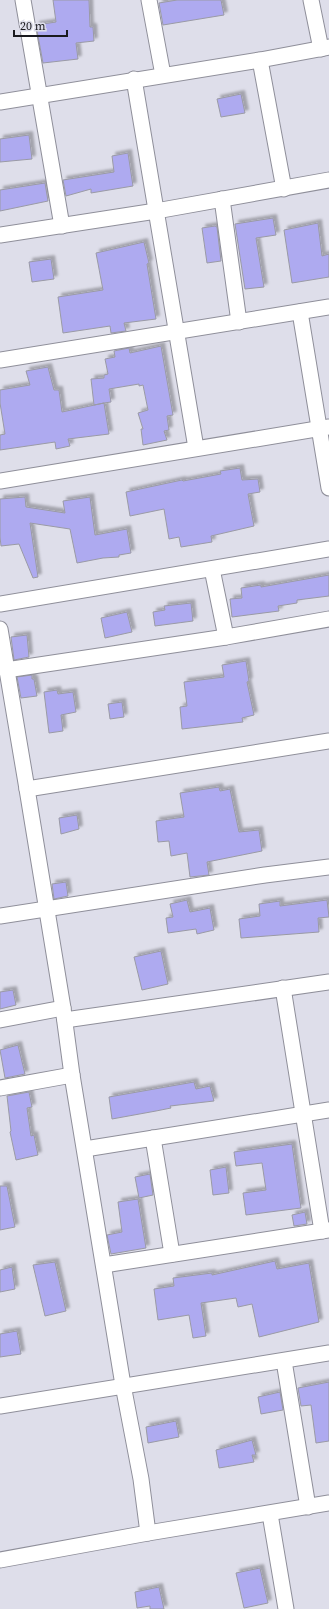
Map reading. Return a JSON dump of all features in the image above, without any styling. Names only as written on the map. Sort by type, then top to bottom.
[{"type":"street","points":[[23,0],[62,226]]},
{"type":"street","points":[[149,0],[163,75]]},
{"type":"street","points":[[0,102],[325,48],[312,0]]},
{"type":"street","points":[[260,60],[284,188]]},
{"type":"street","points":[[134,79],[196,448]]},
{"type":"street","points":[[0,235],[156,211],[329,180]]},
{"type":"street","points":[[222,199],[239,322]]},
{"type":"street","points":[[0,360],[329,307]]},
{"type":"street","points":[[300,312],[324,428],[329,488]]},
{"type":"street","points":[[0,481],[324,428]]},
{"type":"street","points":[[0,604],[329,549]]},
{"type":"street","points":[[212,569],[226,636]]},
{"type":"street","points":[[6,670],[329,619]]},
{"type":"street","points":[[0,633],[28,789],[64,1014],[72,1075],[123,1385],[141,1479],[148,1533]]},
{"type":"street","points":[[28,789],[329,741]]},
{"type":"street","points":[[0,916],[265,875],[329,867]]},
{"type":"street","points":[[0,1020],[64,1014],[329,982]]},
{"type":"street","points":[[104,1265],[325,1231],[303,1114],[283,988]]},
{"type":"street","points":[[0,1088],[72,1075]]},
{"type":"street","points":[[85,1149],[329,1110]]},
{"type":"street","points":[[152,1138],[172,1254]]},
{"type":"street","points":[[0,1406],[329,1353]]},
{"type":"street","points":[[284,1361],[308,1507]]},
{"type":"street","points":[[0,1560],[148,1533],[270,1514],[329,1503]]},
{"type":"street","points":[[270,1514],[286,1609]]},
{"type":"building","points":[[53,0],[89,0],[90,27],[93,27],[94,41],[76,43],[78,59],[43,63],[36,25],[56,22]]},
{"type":"building","points":[[177,0],[221,0],[224,15],[163,25],[159,3]]},
{"type":"building","points":[[241,94],[245,113],[221,117],[217,99]]},
{"type":"building","points":[[29,135],[32,159],[0,162],[0,139]]},
{"type":"building","points":[[128,153],[133,186],[91,193],[91,189],[66,196],[63,180],[114,172],[112,156]]},
{"type":"building","points":[[45,183],[48,201],[0,211],[0,190]]},
{"type":"building","points":[[273,218],[276,235],[256,238],[264,287],[245,289],[235,224]]},
{"type":"building","points":[[318,223],[322,256],[329,254],[329,277],[292,283],[284,230]]},
{"type":"building","points":[[217,227],[221,261],[207,263],[202,228]]},
{"type":"building","points":[[144,242],[149,263],[147,264],[156,319],[124,323],[126,331],[111,333],[110,326],[63,333],[58,297],[103,290],[96,253]]},
{"type":"building","points":[[51,259],[54,279],[32,282],[29,262]]},
{"type":"building","points":[[161,346],[173,415],[167,416],[169,430],[164,431],[167,440],[143,445],[141,429],[143,429],[138,413],[148,410],[143,385],[139,386],[139,384],[109,389],[111,402],[94,405],[91,379],[104,378],[104,375],[108,374],[105,359],[115,357],[114,351],[129,348],[130,353]]},
{"type":"building","points":[[48,367],[54,390],[59,390],[62,412],[104,403],[109,434],[68,439],[70,446],[56,449],[55,442],[0,450],[0,435],[5,434],[0,403],[0,390],[30,385],[26,371]]},
{"type":"building","points":[[240,468],[242,480],[258,479],[260,492],[248,494],[254,526],[211,536],[212,542],[181,547],[179,537],[169,539],[164,509],[130,516],[126,492],[182,480],[221,474],[220,471]]},
{"type":"building","points":[[25,497],[26,507],[65,513],[63,501],[90,497],[95,535],[127,529],[131,553],[119,555],[119,557],[103,558],[77,563],[70,529],[30,523],[38,577],[33,578],[19,544],[1,546],[0,537],[0,499]]},
{"type":"building","points":[[329,575],[329,596],[297,600],[297,603],[278,606],[279,611],[232,617],[230,599],[242,598],[241,588],[261,585],[261,587]]},
{"type":"building","points":[[191,603],[193,621],[155,626],[153,612],[165,610],[164,606]]},
{"type":"building","points":[[127,612],[132,632],[105,638],[101,618]]},
{"type":"building","points":[[27,635],[29,657],[14,660],[11,637]]},
{"type":"building","points":[[246,661],[249,681],[247,682],[254,715],[242,718],[243,722],[182,729],[180,707],[187,706],[184,682],[224,677],[222,665]]},
{"type":"building","points":[[32,675],[37,696],[21,698],[17,677]]},
{"type":"building","points":[[57,690],[58,694],[73,692],[76,712],[61,715],[63,731],[49,733],[44,692]]},
{"type":"building","points":[[122,702],[124,717],[110,719],[108,704]]},
{"type":"building","points":[[219,787],[220,791],[230,789],[239,832],[259,830],[262,851],[207,862],[209,875],[190,877],[187,853],[171,856],[169,841],[158,842],[156,821],[184,817],[180,793]]},
{"type":"building","points":[[77,815],[79,829],[61,834],[59,818]]},
{"type":"building","points":[[66,882],[68,896],[54,899],[52,884]]},
{"type":"building","points":[[187,900],[190,912],[210,908],[214,930],[197,934],[196,929],[168,933],[166,918],[173,917],[170,904]]},
{"type":"building","points":[[327,900],[329,917],[318,918],[319,932],[241,938],[239,919],[260,916],[259,904],[280,901],[280,906]]},
{"type":"building","points":[[161,951],[168,984],[142,990],[134,957]]},
{"type":"building","points":[[13,990],[16,1005],[0,1009],[0,992]]},
{"type":"building","points":[[18,1045],[25,1074],[5,1078],[0,1050]]},
{"type":"building","points":[[194,1082],[196,1089],[210,1086],[214,1101],[170,1106],[171,1108],[112,1119],[109,1097]]},
{"type":"building","points":[[29,1092],[32,1107],[27,1108],[31,1136],[34,1135],[38,1155],[16,1160],[10,1132],[7,1096]]},
{"type":"building","points":[[292,1144],[301,1208],[246,1215],[243,1193],[266,1190],[262,1163],[236,1166],[234,1152]]},
{"type":"building","points":[[226,1167],[229,1193],[213,1195],[210,1170]]},
{"type":"building","points":[[150,1174],[153,1195],[139,1198],[135,1177]]},
{"type":"building","points":[[0,1186],[7,1186],[15,1227],[0,1230]]},
{"type":"building","points":[[138,1199],[146,1248],[111,1254],[107,1235],[122,1232],[118,1202]]},
{"type":"building","points":[[305,1212],[307,1224],[294,1226],[292,1215]]},
{"type":"building","points":[[275,1261],[277,1269],[309,1263],[319,1322],[259,1337],[252,1304],[238,1307],[236,1298],[201,1303],[206,1336],[193,1338],[189,1315],[158,1320],[154,1289],[174,1286],[173,1278],[212,1273],[212,1275]]},
{"type":"building","points":[[55,1262],[66,1311],[45,1316],[33,1265]]},
{"type":"building","points":[[12,1267],[15,1289],[0,1292],[0,1270]]},
{"type":"building","points":[[17,1331],[21,1354],[0,1357],[0,1334]]},
{"type":"building","points":[[329,1382],[329,1441],[316,1443],[311,1405],[301,1406],[298,1388]]},
{"type":"building","points":[[280,1392],[283,1410],[261,1414],[258,1397]]},
{"type":"building","points":[[176,1421],[179,1437],[148,1443],[146,1427]]},
{"type":"building","points":[[252,1440],[256,1455],[252,1455],[254,1462],[219,1468],[216,1450]]},
{"type":"building","points":[[260,1568],[268,1603],[244,1608],[236,1573]]},
{"type":"building","points":[[159,1587],[164,1609],[150,1609],[150,1606],[137,1608],[135,1592]]}]
